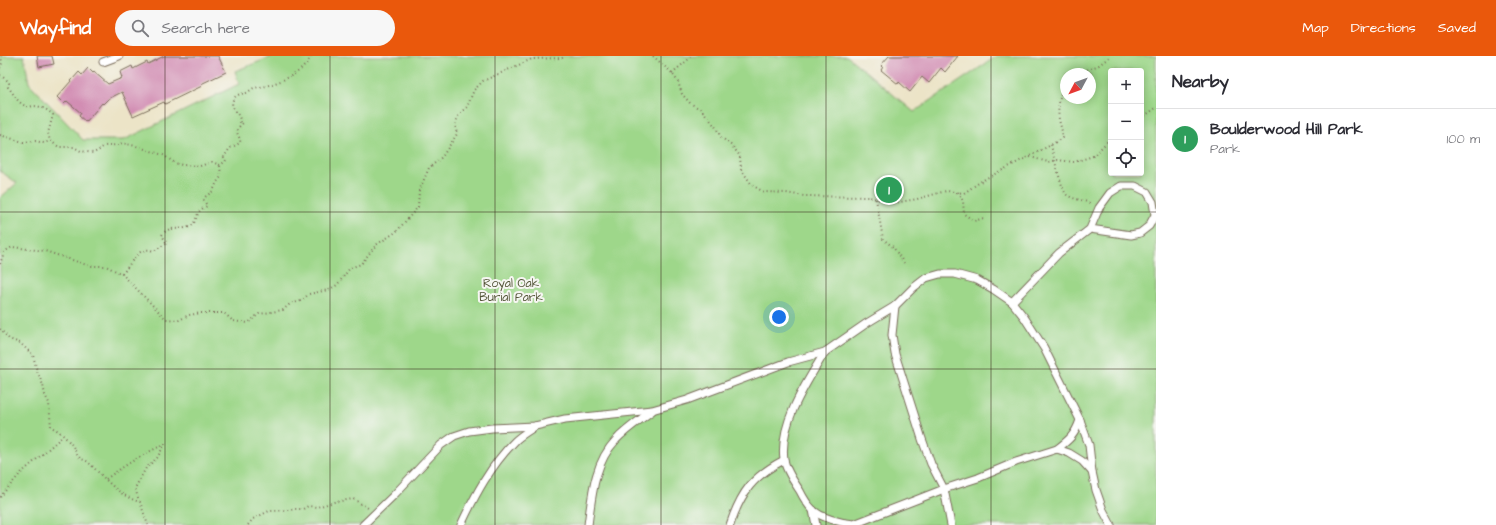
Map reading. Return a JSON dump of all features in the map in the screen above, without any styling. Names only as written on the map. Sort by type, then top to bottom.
[{"type":"lane","points":[[103,62],[119,56]]},
{"type":"lane","points":[[1012,302],[1059,253],[1090,229],[1099,208],[1110,193],[1121,186],[1135,186],[1147,192],[1153,202],[1155,215],[1149,226],[1140,233],[1131,236],[1090,229]]},
{"type":"lane","points":[[363,525],[441,445],[454,436],[469,431],[492,428],[535,426],[564,419],[652,410],[687,400],[788,362],[824,352],[895,306],[913,288],[926,278],[940,274],[955,274],[977,280],[1012,302],[1024,317],[1044,348],[1080,420],[1089,445],[1092,472],[1102,510],[1111,525]]},
{"type":"lane","points":[[895,306],[892,334],[895,354],[931,464],[944,489],[951,525]]},
{"type":"lane","points":[[816,525],[813,510],[793,480],[784,460],[784,442],[788,423],[796,404],[824,352]]},
{"type":"lane","points":[[588,525],[592,492],[598,470],[605,453],[616,440],[652,410]]},
{"type":"lane","points":[[813,510],[827,518],[853,525],[944,489],[978,478],[1016,462],[1057,449],[1069,440],[1076,432],[1080,420]]},
{"type":"lane","points":[[461,525],[485,479],[501,456],[516,440],[535,426]]},
{"type":"lane","points":[[1057,449],[1069,453],[1082,461],[1092,472]]},
{"type":"lane","points":[[730,525],[742,495],[754,480],[770,467],[784,460]]},
{"type":"path","points":[[0,68],[2,63],[1,56]]},
{"type":"path","points":[[220,165],[225,162],[226,160],[224,157],[230,148],[240,143],[241,139],[237,129],[243,123],[240,122],[240,116],[232,104],[237,95],[248,92],[254,88],[266,86],[274,82],[287,79],[305,65],[311,56]]},
{"type":"path","points":[[0,264],[4,252],[12,247],[46,251],[90,266],[106,266],[122,274],[166,320],[179,320],[189,315],[201,313],[224,313],[233,320],[248,323],[258,314],[283,310],[290,304],[301,301],[309,294],[328,290],[337,284],[350,268],[361,264],[376,245],[396,232],[418,208],[419,191],[429,168],[442,157],[457,134],[455,125],[459,114],[467,107],[474,90],[483,81],[532,59],[562,58],[565,56]]},
{"type":"path","points":[[654,56],[672,73],[678,82],[682,94],[690,103],[702,110],[715,126],[721,137],[732,146],[740,156],[741,169],[752,185],[764,192],[804,196],[869,197],[894,202],[917,199],[946,192],[964,193],[983,180],[1051,146],[1062,138],[1058,110],[1060,98]]},
{"type":"path","points":[[672,73],[689,59],[690,56]]},
{"type":"path","points":[[1092,68],[1100,65],[1111,56]]},
{"type":"path","points":[[0,75],[8,81],[8,87],[14,93],[18,102],[29,107],[34,105],[47,110],[53,116],[48,133],[50,141],[59,147],[74,147],[81,151],[93,153],[104,146],[118,145],[122,143],[136,146],[164,156],[175,163],[182,165],[200,166],[212,162],[220,165]]},
{"type":"path","points":[[1144,116],[1156,108]]},
{"type":"path","points":[[0,135],[23,142],[35,141],[44,143],[50,141]]},
{"type":"path","points":[[1029,156],[1048,162],[1074,162],[1093,156],[1108,140]]},
{"type":"path","points":[[1051,146],[1054,161],[1059,172],[1061,186],[1066,195],[1087,201],[1099,208]]},
{"type":"path","points":[[122,274],[128,268],[133,259],[144,250],[157,250],[162,245],[167,244],[162,235],[165,231],[170,228],[180,229],[190,227],[195,222],[201,210],[207,206],[204,200],[205,197],[213,191],[221,178],[220,165]]},
{"type":"path","points":[[958,192],[963,201],[964,214],[974,221],[984,218]]},
{"type":"path","points":[[876,199],[883,239],[893,247],[904,263]]},
{"type":"path","points":[[0,329],[9,339],[20,344],[33,355],[49,404],[51,427],[56,429],[73,446],[80,458],[87,461],[106,479],[109,484],[133,500],[140,502]]},
{"type":"path","points":[[0,497],[20,474],[63,436]]},
{"type":"path","points":[[106,479],[125,464],[165,444],[157,458],[146,468],[135,488],[148,525]]},
{"type":"path","points":[[248,525],[253,519],[270,511],[296,509],[303,510],[308,506],[317,507],[334,502],[353,500],[364,504],[375,514]]},
{"type":"green space","name":"Royal Oak Burial Park","points":[[0,56],[24,56],[29,83],[83,140],[124,140],[239,84],[235,71],[274,56],[847,56],[914,112],[997,56],[1156,56],[1156,525],[0,525],[0,198],[17,183],[0,171]]},
{"type":"building","points":[[37,56],[52,56],[54,64],[39,67]]},
{"type":"building","points":[[164,56],[218,56],[226,72],[201,84],[202,86],[165,104],[164,102],[133,116],[122,92],[108,99],[103,104],[102,103],[86,122],[79,116],[81,113],[67,101],[64,104],[57,97],[79,72],[82,75],[88,68],[108,84],[122,78],[120,72],[132,66],[133,69]]},
{"type":"building","points":[[889,56],[958,56],[945,72],[941,68],[929,83],[922,77],[910,92],[899,82],[898,84],[881,70],[883,67],[881,65]]},
{"type":"place","name":"Boulderwood Hill Park","points":[[889,190]]}]
